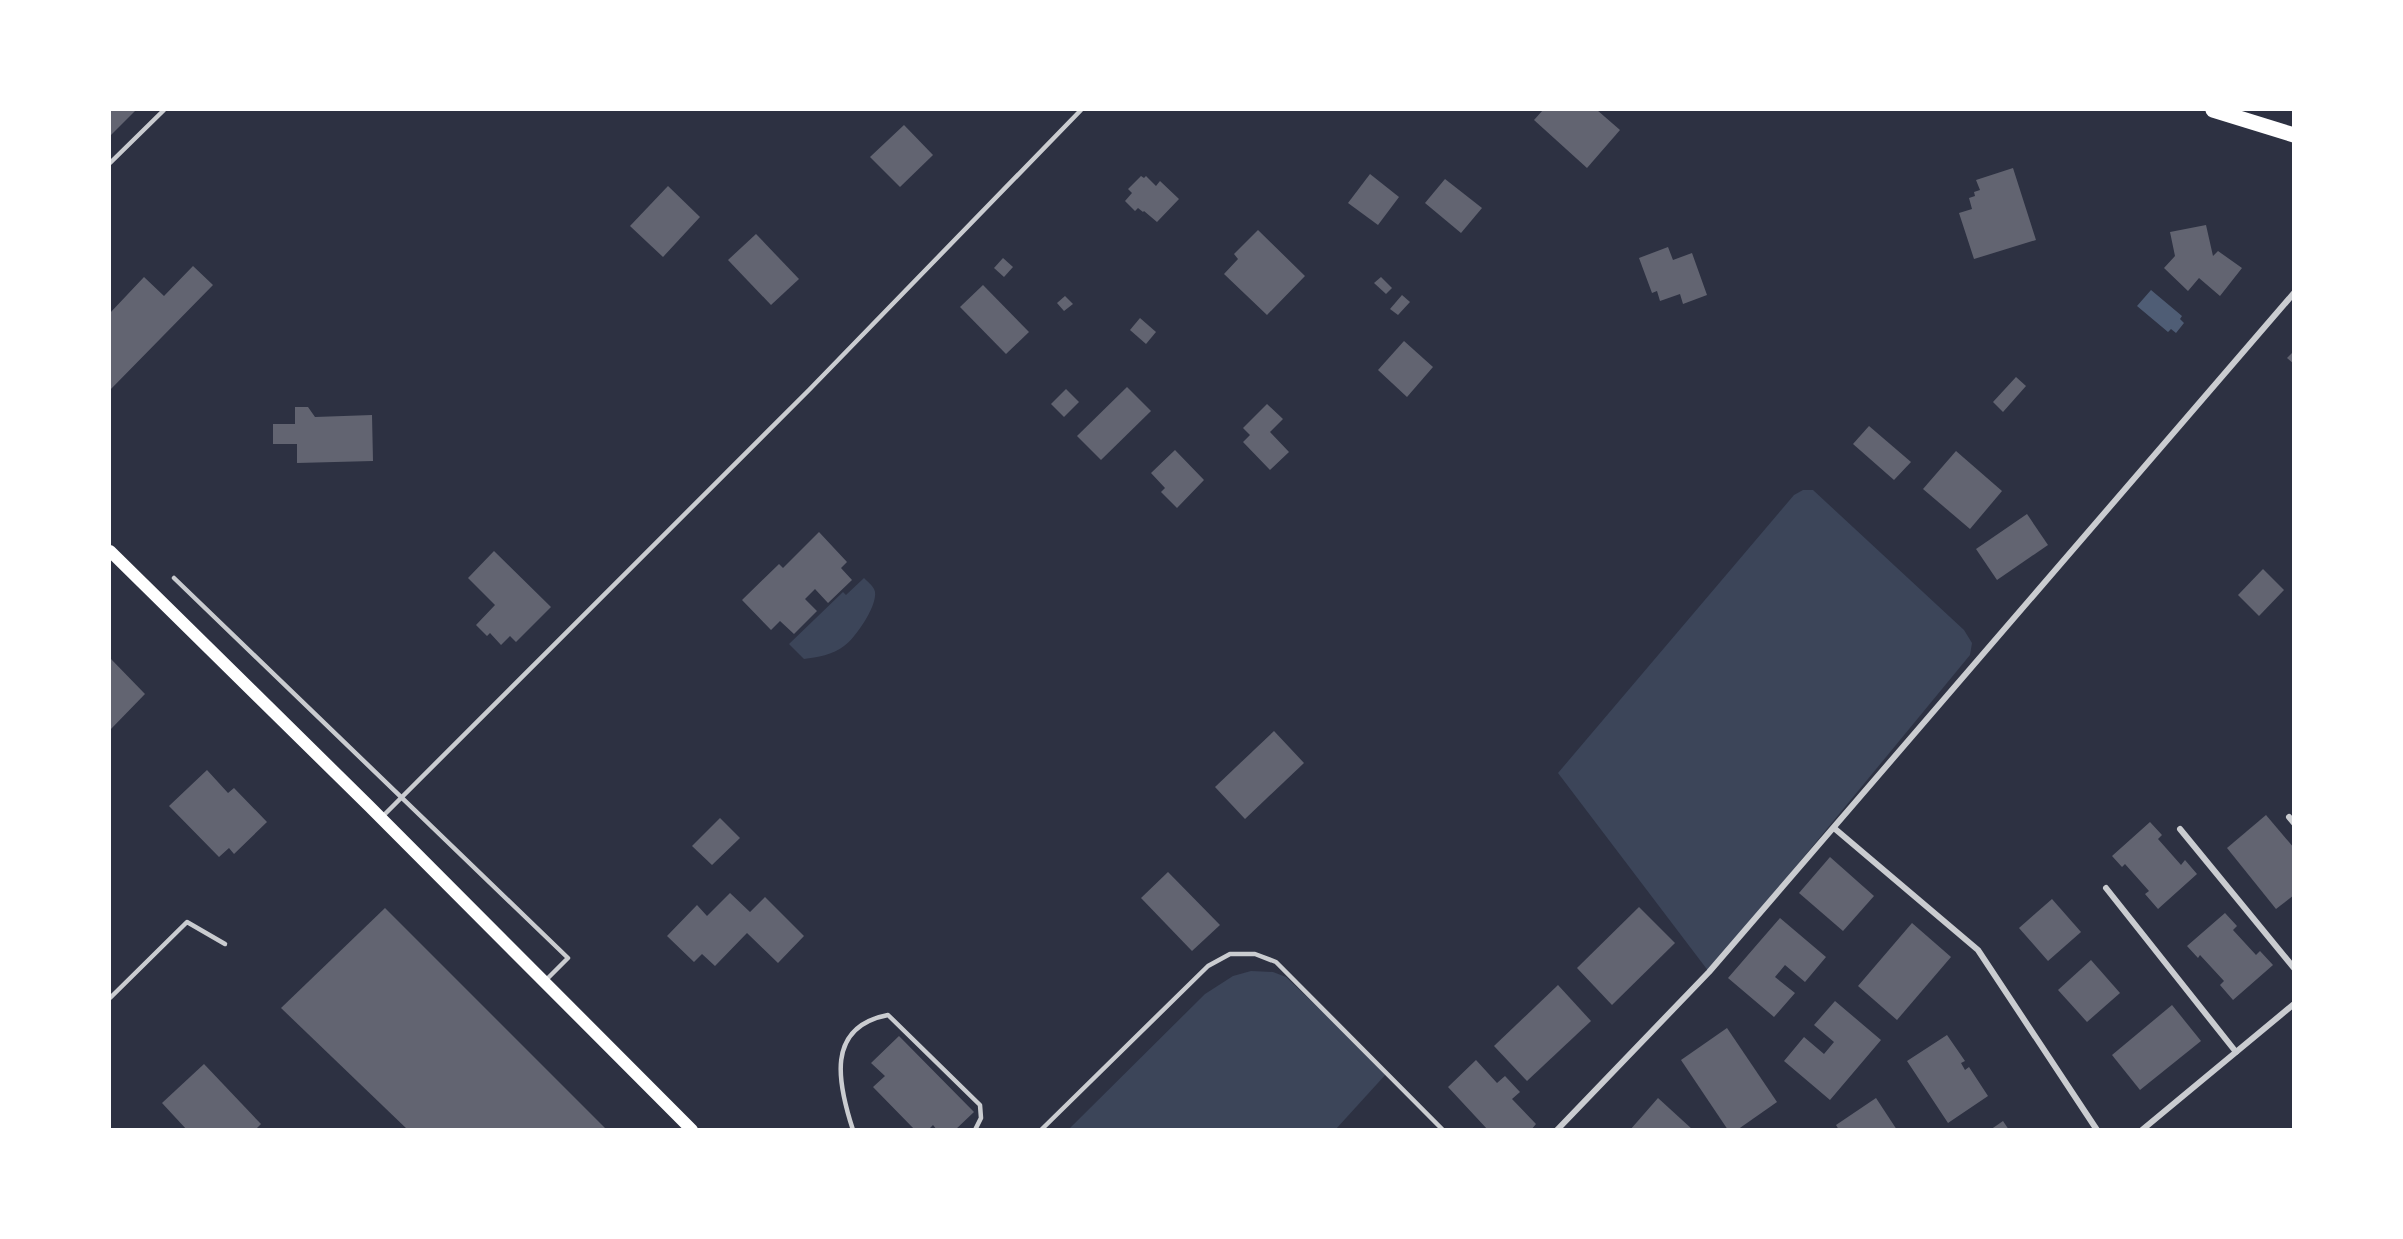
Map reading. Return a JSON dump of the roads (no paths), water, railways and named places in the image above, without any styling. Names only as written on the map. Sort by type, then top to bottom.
[{"type":"main road","points":[[2213,110],[2294,135]]},
{"type":"main road","points":[[110,551],[381,818],[692,1130]]},
{"type":"street","points":[[1557,1130],[1709,972],[2294,293]]},
{"type":"street","points":[[1834,828],[1978,950],[2097,1130]]},
{"type":"street","points":[[2180,829],[2294,968]]},
{"type":"street","points":[[2106,888],[2236,1052]]},
{"type":"street","points":[[2142,1130],[2294,1004]]},
{"type":"lane","points":[[110,163],[164,110]]},
{"type":"lane","points":[[381,818],[809,390],[1081,110]]},
{"type":"lane","points":[[174,578],[568,958],[544,982]]},
{"type":"lane","points":[[110,998],[187,922],[225,944]]},
{"type":"lane","points":[[1041,1130],[1208,966],[1230,954],[1255,954],[1276,962],[1443,1130]]},
{"type":"lane","points":[[853,1130],[844,1102],[839,1063],[844,1046],[855,1032],[873,1018],[888,1015],[980,1106],[981,1118],[975,1130]]}]
